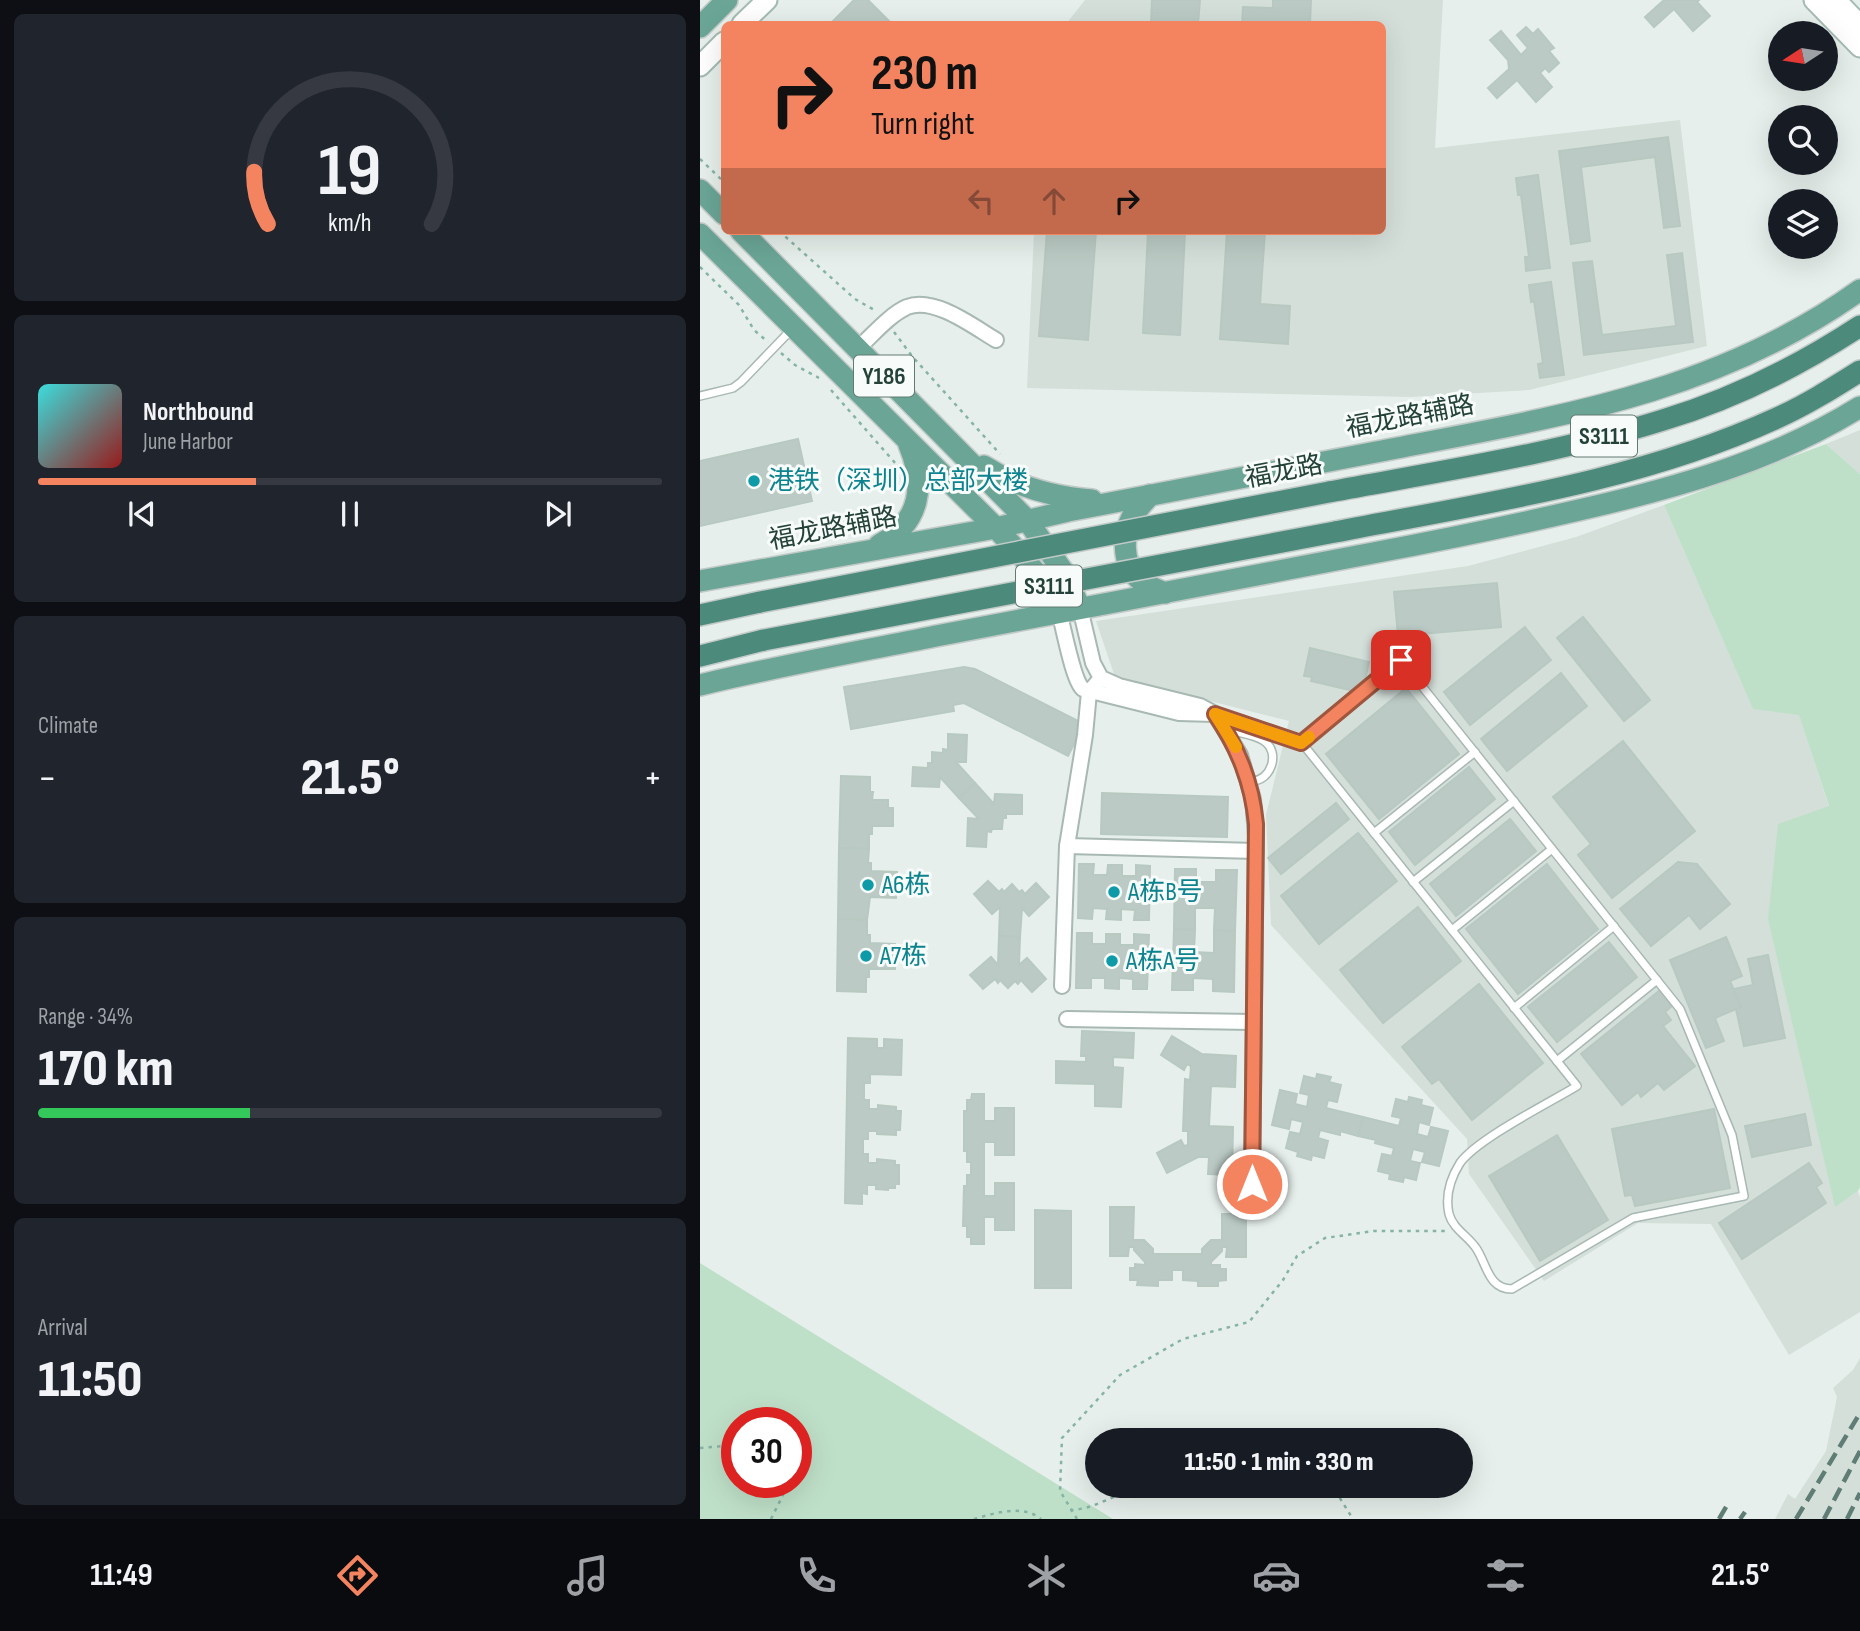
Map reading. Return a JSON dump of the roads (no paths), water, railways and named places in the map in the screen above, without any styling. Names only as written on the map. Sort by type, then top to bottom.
[{"type":"highway","name":"福龙路","points":[[700,615],[1533,453],[1665,420],[1765,380],[1860,326]]},
{"type":"highway","name":"S3111","points":[[700,656],[764,640],[1541,491],[1657,463],[1696,451],[1777,418],[1860,371]]},
{"type":"main road","points":[[700,27],[727,0]]},
{"type":"main road","points":[[745,21],[767,0]]},
{"type":"main road","points":[[1814,0],[1860,47]]},
{"type":"main road","points":[[1836,0],[1860,25]]},
{"type":"main road","points":[[700,66],[721,45]]},
{"type":"main road","points":[[700,190],[721,211]]},
{"type":"main road","name":"Y186","points":[[700,234],[996,528],[1069,610]]},
{"type":"main road","name":"Y186","points":[[745,235],[1027,520],[1065,574],[1069,610]]},
{"type":"main road","name":"福龙路辅路","points":[[700,581],[996,528],[1150,495],[1528,423],[1640,396],[1685,381],[1763,348],[1800,330],[1860,290]]},
{"type":"main road","points":[[700,685],[1069,610],[1502,528],[1646,494],[1776,450],[1860,407]]},
{"type":"main road","points":[[871,550],[895,537],[912,514],[919,487],[918,471],[907,440]]},
{"type":"main road","points":[[953,446],[1019,485],[1052,495],[1126,500]]},
{"type":"main road","points":[[1150,495],[1132,517],[1125,535],[1126,554],[1134,575],[1148,586],[1165,593]]},
{"type":"street","points":[[858,349],[900,311],[917,304],[940,308],[996,340]]},
{"type":"street","points":[[1069,610],[1101,678],[1119,686],[1200,706],[1215,714],[1240,755],[1255,811],[1252,1184]]},
{"type":"street","points":[[1069,610],[1075,679],[1078,685],[1088,692],[1179,713],[1215,714]]},
{"type":"street","points":[[1062,986],[1067,846],[1085,735],[1088,692],[1101,678]]},
{"type":"street","points":[[1067,846],[1256,851]]},
{"type":"street","points":[[1067,1019],[1253,1022]]},
{"type":"lane","points":[[701,394],[723,391],[741,382],[794,327]]},
{"type":"lane","points":[[1215,714],[1301,743],[1577,1086],[1482,1143],[1461,1162],[1448,1189],[1450,1216],[1475,1246],[1493,1282],[1504,1289],[1512,1289],[1633,1218],[1744,1196],[1732,1135],[1681,1009],[1401,660],[1301,743]]},
{"type":"lane","points":[[1226,729],[1261,739],[1270,748],[1272,763],[1268,774],[1255,782],[1247,777]]},
{"type":"lane","points":[[1374,834],[1475,752]]},
{"type":"lane","points":[[1413,882],[1514,801]]},
{"type":"lane","points":[[1452,930],[1552,849]]},
{"type":"lane","points":[[1514,1008],[1614,926]]},
{"type":"lane","points":[[1557,1061],[1657,980]]},
{"type":"railway","points":[[1796,1519],[1860,1413]]},
{"type":"railway","points":[[1824,1519],[1860,1451]]},
{"type":"railway","points":[[1847,1519],[1860,1493]]},
{"type":"railway","points":[[1719,1519],[1729,1502]]},
{"type":"railway","points":[[1740,1519],[1745,1512]]},
{"type":"place","name":"港铁（深圳）总部大楼","points":[[754,481]]},
{"type":"place","name":"A6栋","points":[[868,885]]},
{"type":"place","name":"A栋B号","points":[[1114,892]]},
{"type":"place","name":"A7栋","points":[[866,956]]},
{"type":"place","name":"A栋A号","points":[[1112,961]]}]
